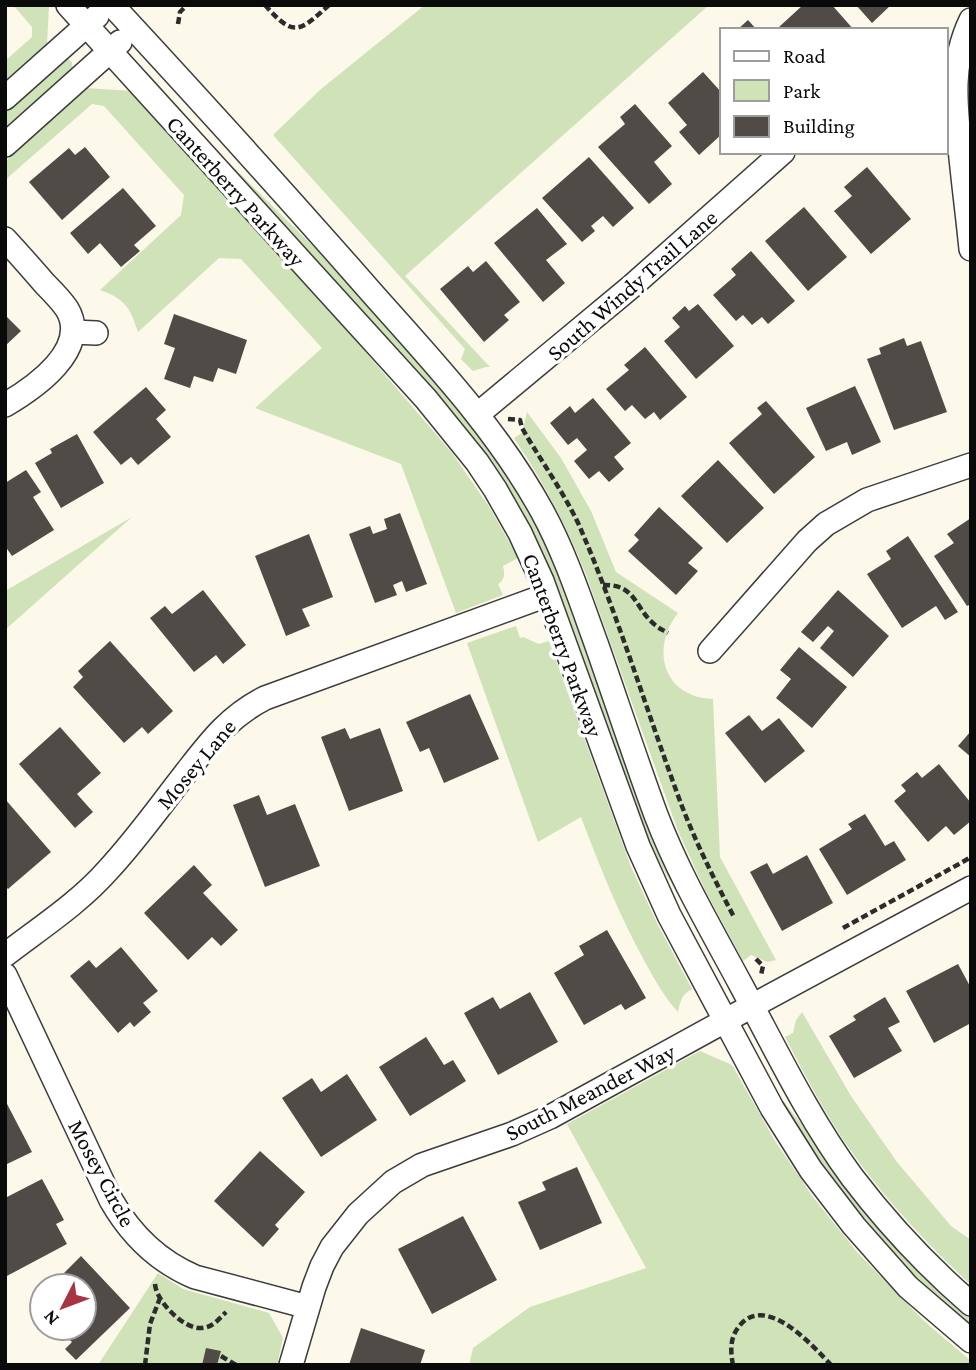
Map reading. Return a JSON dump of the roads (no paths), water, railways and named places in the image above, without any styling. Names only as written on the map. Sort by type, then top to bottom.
[{"type":"street","name":"Canterberry Parkway","points":[[68,5],[426,399],[464,444],[489,480],[508,510],[547,595],[638,846],[669,915],[783,1126],[826,1191],[886,1264],[928,1306],[971,1341]]},
{"type":"street","name":"Canterberry Parkway","points":[[111,5],[296,206],[478,414],[519,472],[545,517],[574,582],[673,857],[805,1104],[853,1178],[900,1235],[971,1304]]},
{"type":"street","points":[[5,97],[111,5]]},
{"type":"street","points":[[971,20],[959,59],[951,109],[971,249]]},
{"type":"street","points":[[5,145],[134,30]]},
{"type":"street","name":"South Windy Trail Lane","points":[[478,414],[632,286],[781,154]]},
{"type":"street","points":[[5,239],[68,310],[73,332],[67,351],[55,366],[32,387],[5,405]]},
{"type":"street","points":[[73,332],[96,334]]},
{"type":"street","points":[[710,651],[807,541],[826,524],[867,500],[971,465]]},
{"type":"street","name":"Mosey Lane","points":[[5,955],[98,881],[207,746],[228,722],[244,710],[265,698],[547,595]]},
{"type":"street","name":"South Meander Way","points":[[290,1365],[317,1277],[331,1247],[358,1213],[393,1182],[422,1165],[512,1134],[550,1117],[971,888]]},
{"type":"street","name":"Mosey Circle","points":[[5,975],[111,1200],[126,1225],[142,1243],[162,1259],[195,1277],[308,1307]]}]
